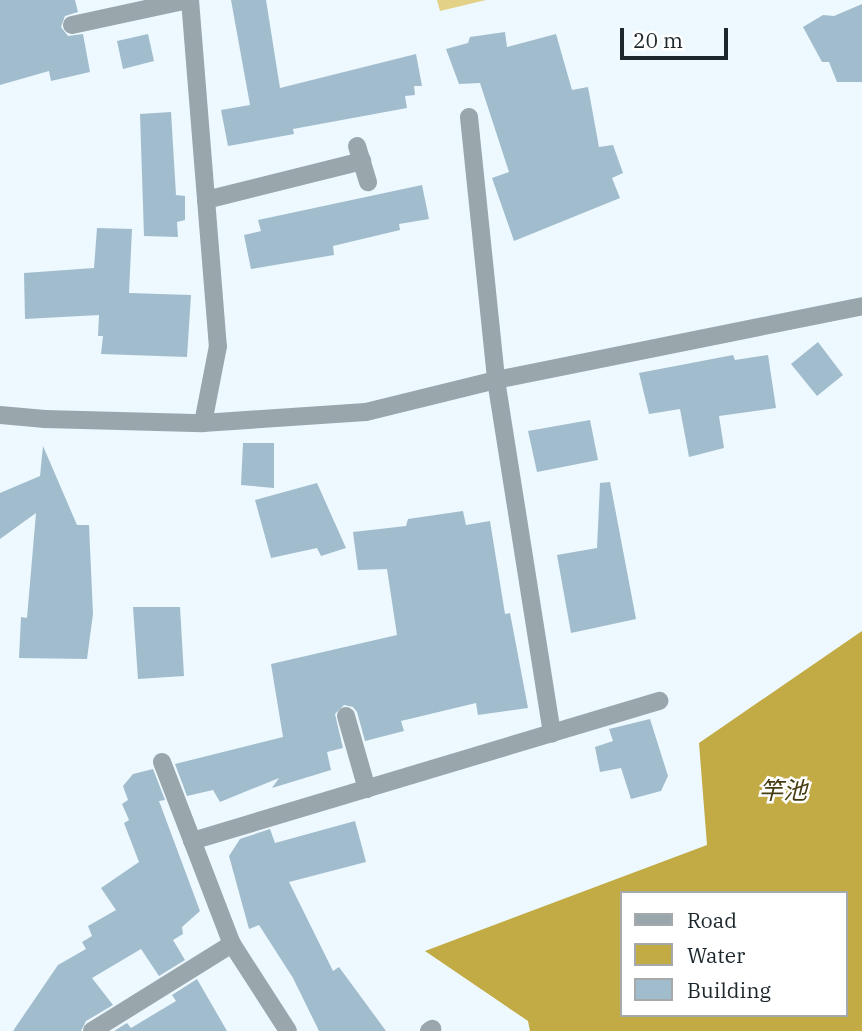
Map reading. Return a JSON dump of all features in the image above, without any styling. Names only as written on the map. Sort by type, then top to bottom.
[{"type":"street","points":[[72,25],[189,0],[218,346],[203,422]]},
{"type":"street","points":[[469,117],[496,380],[552,734]]},
{"type":"street","points":[[206,200],[359,153],[368,182]]},
{"type":"street","points":[[0,415],[46,419],[203,422],[366,412],[496,380],[862,306]]},
{"type":"street","points":[[192,841],[659,701]]},
{"type":"street","points":[[346,716],[367,789]]},
{"type":"street","points":[[162,762],[232,944],[288,1031]]},
{"type":"street","points":[[92,1031],[232,944]]},
{"type":"shaded area","points":[[437,0],[486,0],[440,11]]},
{"type":"water","name":"竿池","points":[[862,631],[862,1031],[530,1031],[528,1021],[425,951],[707,845],[699,743]]},
{"type":"building","points":[[0,0],[75,0],[78,12],[65,16],[61,27],[68,36],[83,34],[90,72],[51,81],[49,71],[0,85]]},
{"type":"building","points":[[231,0],[266,0],[280,88],[416,54],[422,86],[414,86],[415,95],[405,96],[407,108],[293,129],[294,134],[228,146],[221,110],[250,105]]},
{"type":"building","points":[[862,4],[862,82],[837,82],[829,62],[822,62],[803,27],[823,15],[834,16]]},
{"type":"building","points":[[505,32],[507,47],[556,34],[572,90],[588,87],[599,147],[613,145],[623,173],[612,178],[620,198],[514,241],[492,178],[509,172],[480,83],[459,84],[446,49],[468,43],[470,37]]},
{"type":"building","points":[[148,34],[154,61],[123,69],[117,41]]},
{"type":"building","points":[[171,112],[176,195],[185,196],[185,220],[177,222],[178,237],[144,236],[140,114]]},
{"type":"building","points":[[422,185],[429,219],[399,224],[400,230],[333,246],[334,255],[251,269],[244,235],[261,231],[258,220]]},
{"type":"building","points":[[97,228],[132,229],[129,293],[191,295],[187,357],[101,354],[103,336],[98,336],[99,315],[25,319],[24,273],[94,268]]},
{"type":"building","points":[[818,342],[843,375],[817,396],[791,364]]},
{"type":"building","points":[[733,355],[735,360],[768,355],[776,408],[719,416],[724,448],[689,457],[680,409],[649,414],[639,373]]},
{"type":"building","points":[[590,420],[598,460],[537,472],[528,431]]},
{"type":"building","points":[[243,443],[274,443],[274,488],[241,485]]},
{"type":"building","points":[[43,446],[77,525],[89,525],[93,614],[87,659],[19,658],[21,617],[27,618],[36,513],[0,539],[0,493],[40,476]]},
{"type":"building","points":[[610,482],[636,619],[571,633],[557,555],[597,548],[600,483]]},
{"type":"building","points":[[317,483],[346,548],[321,556],[317,548],[271,558],[255,500]]},
{"type":"building","points":[[463,511],[466,525],[490,521],[505,614],[510,613],[528,708],[478,715],[476,703],[401,721],[404,731],[365,741],[357,712],[353,707],[344,705],[335,714],[343,748],[327,752],[331,770],[272,788],[279,778],[220,802],[213,790],[187,796],[175,764],[283,737],[271,664],[397,635],[387,569],[358,570],[353,532],[406,526],[408,519]]},
{"type":"building","points":[[133,607],[180,607],[184,676],[138,679]]},
{"type":"building","points":[[650,719],[668,776],[661,791],[631,799],[621,768],[600,772],[595,747],[613,741],[609,729]]},
{"type":"building","points":[[153,769],[165,800],[159,801],[200,911],[182,927],[183,934],[173,940],[185,960],[159,976],[141,949],[92,978],[113,1005],[86,1021],[81,1031],[13,1031],[58,965],[86,949],[82,942],[92,936],[88,926],[116,910],[101,888],[139,862],[124,823],[129,820],[122,804],[128,800],[123,786],[133,774]]},
{"type":"building","points":[[355,821],[366,862],[289,882],[333,971],[339,967],[386,1031],[319,1031],[293,978],[259,925],[249,929],[229,856],[240,839],[270,829],[275,843]]},
{"type":"building","points":[[197,979],[227,1031],[114,1031],[127,1023],[131,1028],[176,1001],[172,995]]}]
